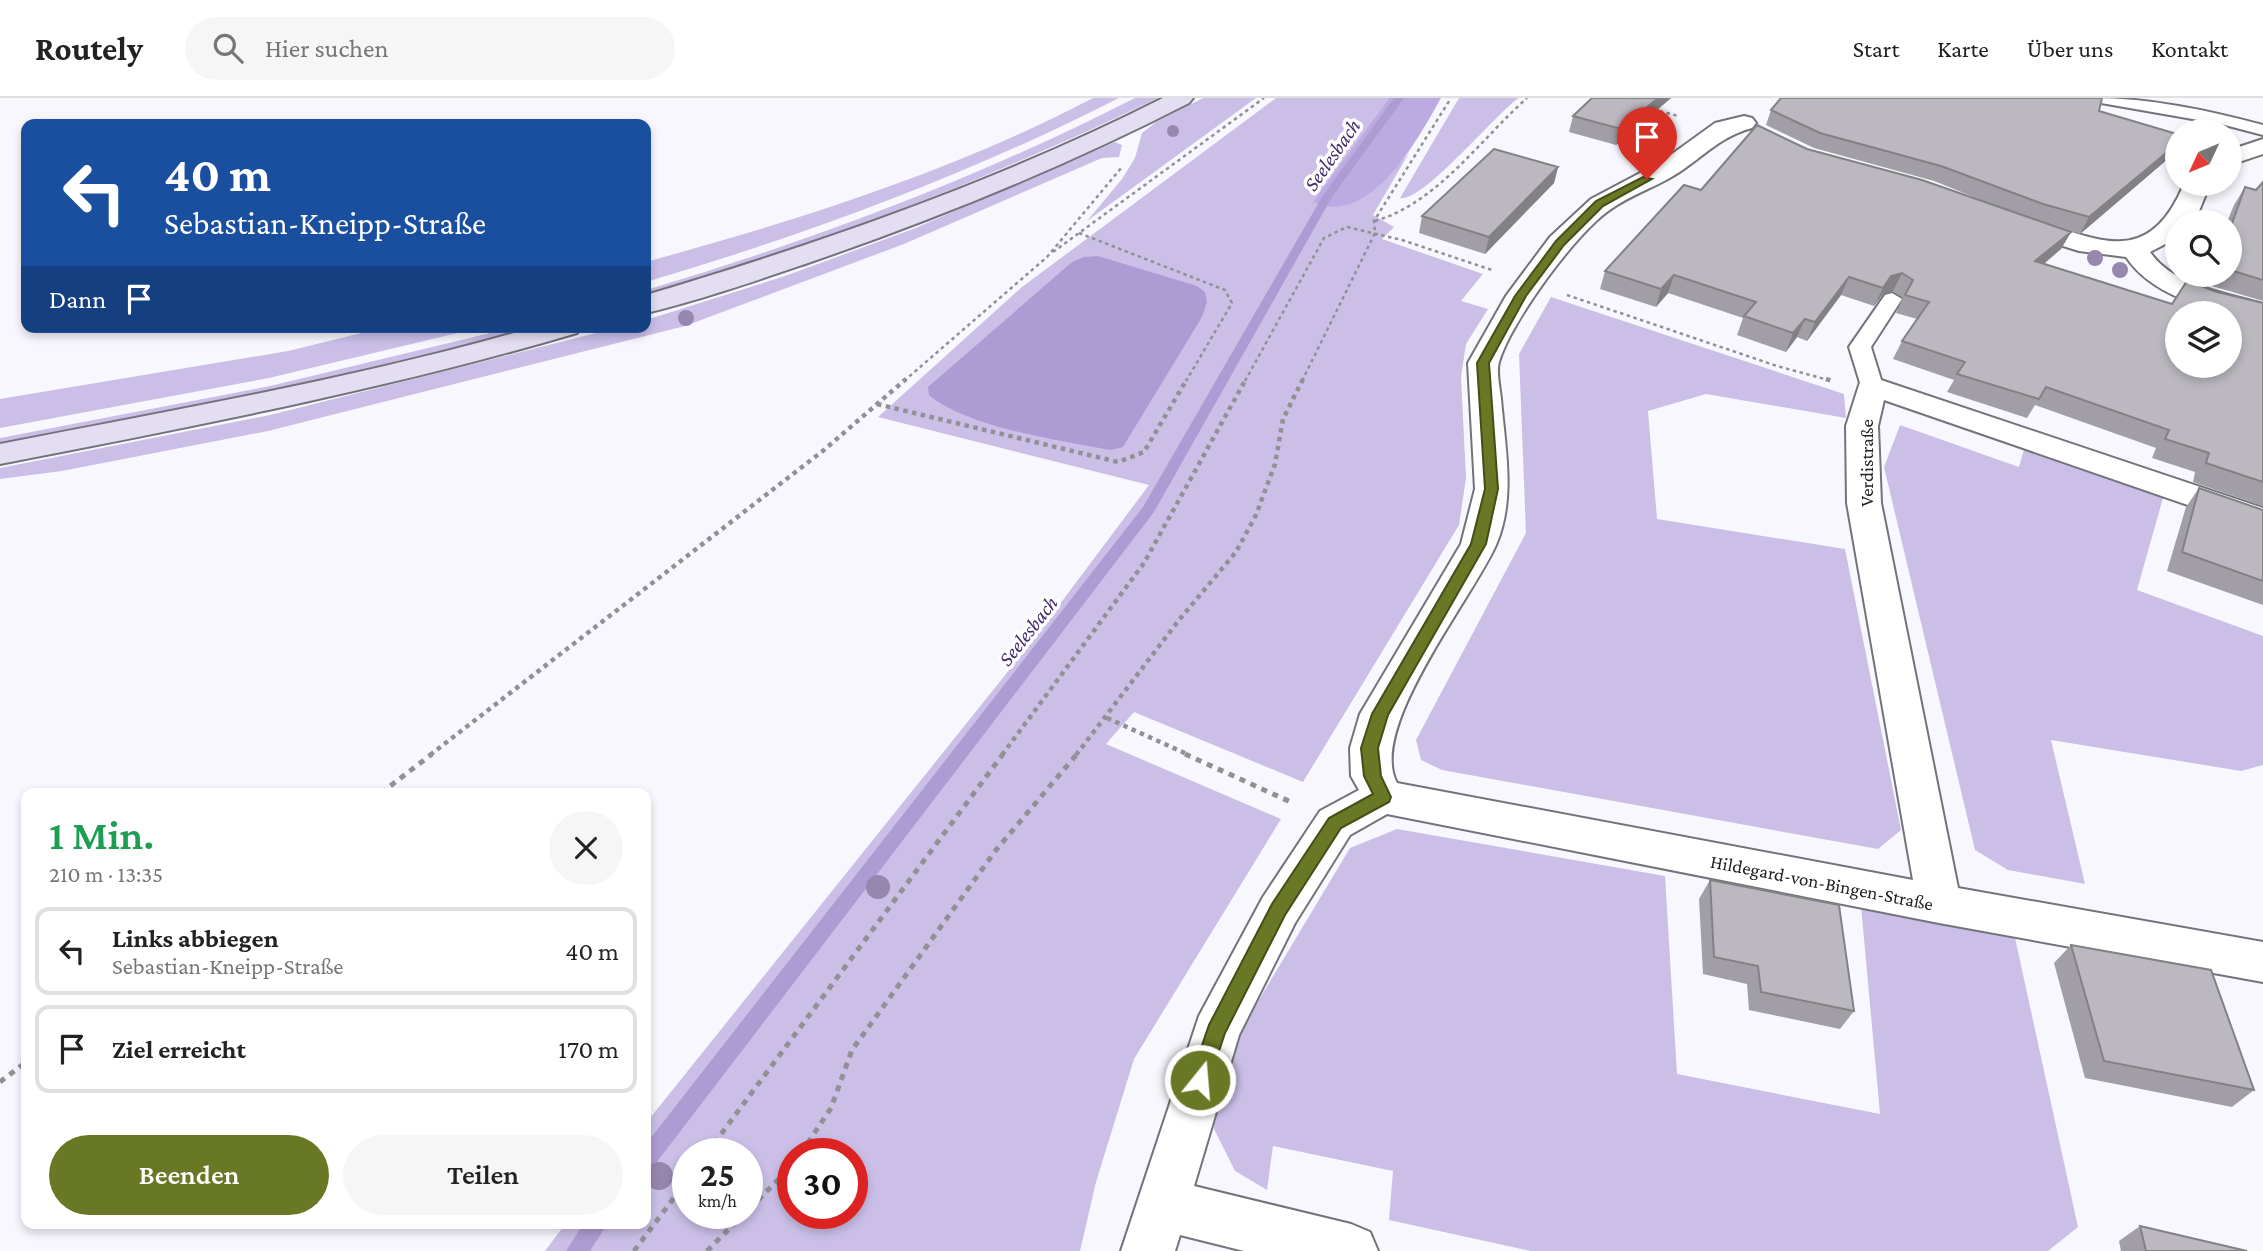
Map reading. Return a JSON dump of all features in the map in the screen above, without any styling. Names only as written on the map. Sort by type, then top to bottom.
[{"type":"street","points":[[651,302],[820,249],[980,190],[1139,120],[1181,98]]},
{"type":"street","points":[[1351,1251],[1155,1227],[1216,1031],[1279,909],[1335,823],[1383,797],[1373,776],[1370,748],[1380,714],[1479,544],[1492,489],[1483,363],[1531,282],[1560,243],[1600,204],[1670,167],[1735,116],[1767,138]]},
{"type":"street","points":[[2242,154],[2263,146]]},
{"type":"street","points":[[1991,213],[2065,240],[2134,249],[2165,236]]},
{"type":"street","points":[[2134,249],[2142,262],[2166,280],[2263,313]]},
{"type":"street","points":[[0,454],[272,401],[448,362],[547,333]]},
{"type":"street","points":[[1872,386],[2263,520]]},
{"type":"street","name":"Verdistraße","points":[[1872,386],[1862,426],[1864,503],[1939,904]]},
{"type":"street","name":"Hildegard-von-Bingen-Straße","points":[[1383,797],[1939,904],[2263,962]]},
{"type":"lane","points":[[2101,98],[2222,119],[2263,130]]},
{"type":"lane","points":[[1872,386],[1860,348],[1892,299]]},
{"type":"path","points":[[387,788],[824,450],[1046,257],[1264,98]]},
{"type":"path","points":[[811,1138],[831,1108],[852,1050],[996,850],[1107,718],[1179,620],[1236,552],[1256,515],[1275,464],[1283,419],[1375,233],[1374,221],[1451,98]]},
{"type":"path","points":[[1374,221],[1396,216],[1419,198],[1527,98]]},
{"type":"path","points":[[1650,109],[1735,116]]},
{"type":"path","points":[[1046,257],[1119,172],[1133,143],[1139,120]]},
{"type":"path","points":[[718,1138],[1144,564],[1324,239],[1347,227],[1375,233],[1531,282],[1777,366],[1827,380],[1872,386]]},
{"type":"path","points":[[877,404],[1118,462],[1144,452],[1232,303],[1225,290],[1079,233]]},
{"type":"path","points":[[1107,718],[1335,823]]},
{"type":"path","points":[[0,1082],[21,1066]]},
{"type":"path","points":[[707,1251],[777,1181]]},
{"type":"path","points":[[651,1228],[672,1200]]},
{"type":"path","points":[[634,1251],[650,1229]]},
{"type":"shaded area","points":[[1093,98],[1119,98],[1004,152],[887,201],[767,244],[651,280],[651,261],[874,192],[1040,125]]},
{"type":"shaded area","points":[[1135,98],[1158,98],[1033,155],[906,208],[842,232],[651,294],[651,288],[771,250],[956,181]]},
{"type":"shaded area","points":[[1203,98],[1256,98],[1087,221],[1122,179],[1135,158],[1142,133],[1156,122]]},
{"type":"shaded area","points":[[1276,98],[1389,98],[1314,202],[1384,180],[1409,153],[1373,215],[1394,227],[1382,239],[1483,274],[1461,301],[1488,309],[1466,344],[1461,377],[1466,478],[1459,525],[1303,782],[1134,712],[1106,744],[1281,819],[1134,1059],[1096,1182],[1080,1251],[545,1251],[562,1229],[651,1229],[651,1117],[1030,644],[1149,485],[878,417],[1022,287]]},
{"type":"shaded area","points":[[1389,98],[1441,98],[1398,166],[1368,194],[1352,203],[1334,207],[1313,202]]},
{"type":"shaded area","points":[[1459,98],[1519,98],[1442,172],[1411,196],[1400,198]]},
{"type":"shaded area","points":[[1115,142],[1122,145],[1119,157],[1102,158],[904,244],[685,326],[268,431],[62,471],[0,479],[0,468],[270,415],[596,333],[651,333],[651,318],[785,276],[913,229]]},
{"type":"shaded area","points":[[1098,256],[1197,286],[1205,292],[1207,302],[1202,317],[1123,447],[1110,450],[1015,431],[966,416],[929,395],[928,387],[1072,262],[1084,257]]},
{"type":"shaded area","points":[[1551,297],[1844,394],[1846,418],[1706,394],[1648,411],[1657,519],[1845,549],[1901,830],[1878,849],[1442,770],[1421,760],[1416,740],[1526,533],[1519,354]]},
{"type":"shaded area","points":[[362,333],[458,333],[269,378],[0,428],[0,399],[288,351]]},
{"type":"shaded area","points":[[490,333],[512,333],[270,392],[0,445],[0,438],[270,386]]},
{"type":"shaded area","points":[[1900,425],[2019,467],[2025,446],[2163,498],[2137,590],[2263,636],[2263,765],[2241,771],[2051,740],[2085,884],[2008,870],[1975,850],[1884,467]]},
{"type":"shaded area","points":[[1397,829],[1665,876],[1677,1074],[1880,1114],[1861,906],[2014,933],[2078,1227],[2048,1251],[1531,1251],[1389,1220],[1393,1171],[1273,1146],[1267,1190],[1235,1171],[1214,1129],[1214,1097],[1239,1033],[1350,848]]},
{"type":"building","points":[[1592,98],[1658,98],[1621,129],[1573,116]]},
{"type":"building","points":[[1781,98],[2102,98],[2099,111],[2165,130],[2165,154],[2089,217],[2043,204],[1941,166],[1820,133],[1771,110]]},
{"type":"building","points":[[1757,125],[1807,149],[1922,180],[2071,232],[2035,261],[2165,302],[2165,378],[2242,378],[2242,301],[2174,301],[2183,287],[2203,287],[2263,303],[2263,482],[2206,463],[2209,453],[2165,439],[2169,430],[2046,387],[2039,399],[1957,374],[1965,362],[1902,341],[1929,302],[1905,295],[1913,280],[1902,273],[1891,276],[1883,288],[1849,277],[1815,322],[1805,319],[1793,333],[1744,316],[1756,302],[1674,275],[1661,289],[1605,271],[1684,185],[1701,190]]},
{"type":"building","points":[[1494,149],[1558,167],[1489,237],[1422,216]]},
{"type":"building","points":[[2263,182],[2263,280],[2242,274],[2242,210],[2237,210],[2245,187],[2256,190]]},
{"type":"building","points":[[2199,488],[2263,510],[2263,581],[2182,552]]},
{"type":"building","points":[[1710,880],[1839,905],[1854,1011],[1761,992],[1758,966],[1714,957]]},
{"type":"building","points":[[2071,945],[2211,970],[2254,1090],[2104,1061]]},
{"type":"building","points":[[2140,1226],[2247,1251],[2146,1251]]},
{"type":"waterway","name":"Seelesbach","points":[[651,1154],[1149,509],[1327,197],[1399,98]]},
{"type":"waterway","name":"Seelesbach","points":[[577,1251],[593,1229]]},
{"type":"route","points":[[1200,1080],[1216,1031],[1279,909],[1335,823],[1356,809],[1383,797],[1373,776],[1370,748],[1380,714],[1479,544],[1492,489],[1483,363],[1521,296],[1560,243],[1600,204],[1647,179]]}]
